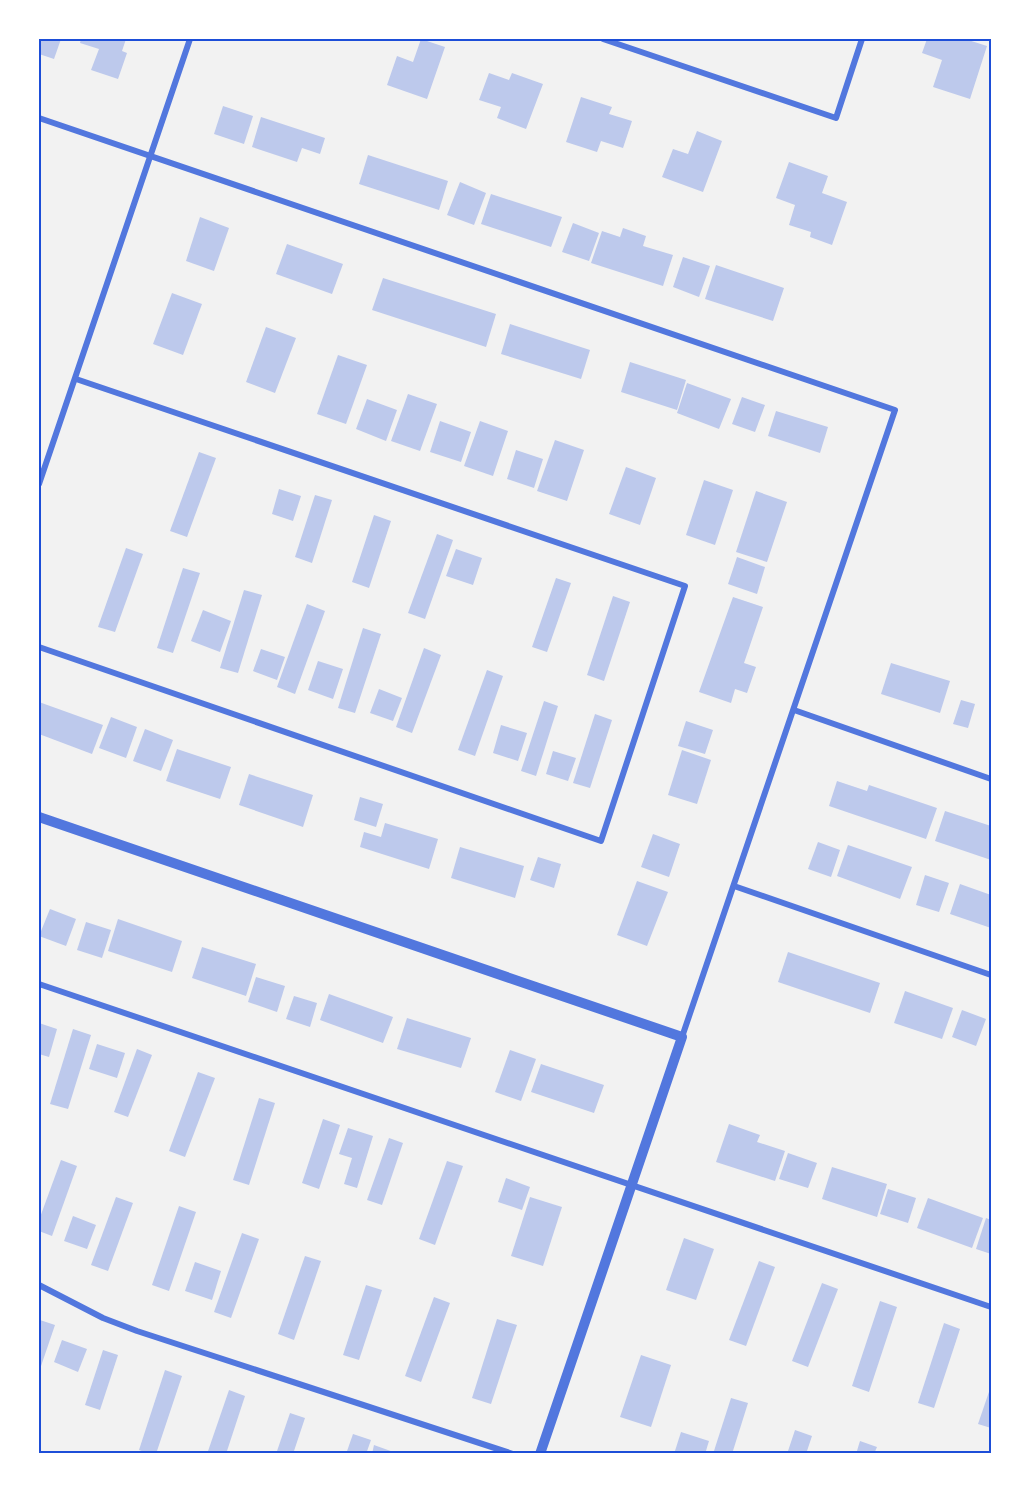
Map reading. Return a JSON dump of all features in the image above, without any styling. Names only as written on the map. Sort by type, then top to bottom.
[{"type":"street","points":[[39,484],[190,39]]},
{"type":"street","points":[[603,39],[836,118],[862,39]]},
{"type":"street","points":[[39,118],[895,410],[540,1454]]},
{"type":"street","points":[[39,647],[601,841],[685,586],[76,379]]},
{"type":"street","points":[[794,710],[991,779]]},
{"type":"street","points":[[39,817],[682,1037]]},
{"type":"street","points":[[734,886],[991,975]]},
{"type":"street","points":[[39,984],[991,1307]]},
{"type":"street","points":[[39,1285],[103,1318],[137,1331],[513,1454]]},
{"type":"building","points":[[39,39],[61,39],[54,59],[39,54]]},
{"type":"building","points":[[81,39],[126,39],[122,51],[127,53],[118,79],[91,70],[99,49],[80,43]]},
{"type":"building","points":[[421,39],[445,47],[427,99],[387,85],[397,56],[413,62]]},
{"type":"building","points":[[927,39],[965,39],[987,46],[970,99],[933,87],[942,60],[922,53]]},
{"type":"building","points":[[489,73],[509,80],[512,73],[543,84],[526,129],[497,118],[501,107],[479,100]]},
{"type":"building","points":[[581,97],[612,107],[609,114],[632,121],[623,148],[601,141],[597,152],[566,142]]},
{"type":"building","points":[[223,106],[253,116],[244,144],[214,134]]},
{"type":"building","points":[[261,117],[325,138],[320,154],[302,148],[297,162],[252,147]]},
{"type":"building","points":[[697,131],[722,141],[703,192],[662,177],[673,149],[688,154]]},
{"type":"building","points":[[368,155],[448,181],[439,210],[359,184]]},
{"type":"building","points":[[789,162],[828,176],[822,193],[847,202],[832,245],[810,237],[811,232],[789,225],[795,205],[776,198]]},
{"type":"building","points":[[460,182],[486,193],[474,225],[447,215]]},
{"type":"building","points":[[491,194],[562,217],[551,247],[481,224]]},
{"type":"building","points":[[200,217],[229,228],[214,271],[186,261]]},
{"type":"building","points":[[573,223],[599,233],[589,261],[562,252]]},
{"type":"building","points":[[623,228],[646,236],[643,246],[673,255],[663,286],[591,263],[602,231],[620,237]]},
{"type":"building","points":[[287,244],[343,264],[332,294],[276,274]]},
{"type":"building","points":[[683,257],[710,266],[699,297],[673,287]]},
{"type":"building","points":[[716,265],[784,288],[773,321],[705,299]]},
{"type":"building","points":[[383,278],[496,314],[486,347],[372,310]]},
{"type":"building","points":[[172,293],[202,304],[183,355],[153,344]]},
{"type":"building","points":[[510,324],[590,350],[581,379],[501,354]]},
{"type":"building","points":[[266,327],[296,338],[275,393],[246,382]]},
{"type":"building","points":[[338,355],[367,365],[346,424],[317,414]]},
{"type":"building","points":[[630,362],[686,380],[677,410],[621,392]]},
{"type":"building","points":[[687,383],[731,399],[719,429],[677,413]]},
{"type":"building","points":[[408,394],[437,404],[420,451],[391,441]]},
{"type":"building","points":[[742,397],[765,405],[755,432],[732,424]]},
{"type":"building","points":[[367,399],[397,410],[386,441],[356,429]]},
{"type":"building","points":[[776,411],[828,427],[820,453],[768,436]]},
{"type":"building","points":[[440,421],[471,432],[461,462],[430,452]]},
{"type":"building","points":[[480,421],[508,431],[493,476],[464,466]]},
{"type":"building","points":[[555,440],[584,450],[567,501],[537,491]]},
{"type":"building","points":[[516,450],[543,459],[534,488],[507,479]]},
{"type":"building","points":[[199,452],[216,458],[187,537],[170,531]]},
{"type":"building","points":[[626,467],[656,478],[640,525],[609,514]]},
{"type":"building","points":[[704,480],[733,490],[715,545],[686,535]]},
{"type":"building","points":[[279,489],[301,496],[293,521],[272,514]]},
{"type":"building","points":[[756,491],[787,502],[767,562],[736,552]]},
{"type":"building","points":[[315,495],[332,500],[312,563],[295,557]]},
{"type":"building","points":[[374,515],[391,521],[369,588],[352,582]]},
{"type":"building","points":[[437,534],[453,540],[425,619],[408,613]]},
{"type":"building","points":[[126,548],[143,554],[115,632],[98,627]]},
{"type":"building","points":[[456,549],[482,558],[473,585],[446,576]]},
{"type":"building","points":[[737,557],[765,567],[757,594],[728,584]]},
{"type":"building","points":[[183,568],[200,573],[173,653],[157,648]]},
{"type":"building","points":[[556,578],[571,583],[547,652],[532,647]]},
{"type":"building","points":[[244,590],[262,595],[238,673],[220,668]]},
{"type":"building","points":[[613,596],[630,602],[604,681],[587,675]]},
{"type":"building","points":[[733,597],[763,607],[744,663],[756,667],[747,693],[735,689],[731,703],[699,692]]},
{"type":"building","points":[[307,604],[325,611],[295,694],[277,687]]},
{"type":"building","points":[[203,610],[231,621],[220,652],[191,641]]},
{"type":"building","points":[[363,628],[381,634],[355,713],[338,708]]},
{"type":"building","points":[[424,648],[441,655],[412,733],[396,727]]},
{"type":"building","points":[[261,649],[285,657],[277,680],[253,671]]},
{"type":"building","points":[[318,661],[343,669],[333,699],[308,690]]},
{"type":"building","points":[[891,663],[950,681],[940,713],[881,694]]},
{"type":"building","points":[[487,670],[503,676],[475,756],[458,750]]},
{"type":"building","points":[[379,689],[402,698],[393,721],[370,713]]},
{"type":"building","points":[[961,700],[975,704],[968,728],[953,724]]},
{"type":"building","points":[[544,701],[558,706],[536,776],[521,771]]},
{"type":"building","points":[[39,702],[103,725],[92,754],[39,734]]},
{"type":"building","points":[[595,714],[612,720],[590,788],[573,783]]},
{"type":"building","points":[[111,717],[137,727],[126,758],[99,748]]},
{"type":"building","points":[[686,721],[713,730],[705,754],[678,746]]},
{"type":"building","points":[[501,725],[527,733],[518,761],[493,753]]},
{"type":"building","points":[[145,729],[173,740],[161,771],[133,761]]},
{"type":"building","points":[[177,749],[231,767],[220,799],[166,781]]},
{"type":"building","points":[[682,750],[711,760],[697,804],[668,795]]},
{"type":"building","points":[[553,751],[576,758],[568,781],[546,774]]},
{"type":"building","points":[[249,774],[313,795],[303,827],[239,805]]},
{"type":"building","points":[[837,781],[867,791],[869,785],[937,808],[926,839],[829,806]]},
{"type":"building","points":[[360,797],[383,804],[376,827],[354,820]]},
{"type":"building","points":[[945,811],[991,826],[991,860],[935,841]]},
{"type":"building","points":[[385,823],[438,839],[429,869],[360,847],[364,832],[381,837]]},
{"type":"building","points":[[653,834],[680,844],[669,877],[641,867]]},
{"type":"building","points":[[818,842],[840,850],[831,877],[808,869]]},
{"type":"building","points":[[848,845],[912,867],[900,899],[837,876]]},
{"type":"building","points":[[460,847],[524,866],[515,898],[451,878]]},
{"type":"building","points":[[538,857],[561,864],[554,888],[530,880]]},
{"type":"building","points":[[925,875],[949,883],[939,912],[916,905]]},
{"type":"building","points":[[637,881],[668,892],[647,946],[617,935]]},
{"type":"building","points":[[960,884],[991,895],[991,928],[950,914]]},
{"type":"building","points":[[50,909],[76,919],[66,946],[39,936]]},
{"type":"building","points":[[118,919],[182,941],[172,972],[108,951]]},
{"type":"building","points":[[86,922],[111,930],[102,958],[77,950]]},
{"type":"building","points":[[202,947],[256,964],[246,996],[192,978]]},
{"type":"building","points":[[788,952],[880,983],[870,1013],[778,982]]},
{"type":"building","points":[[256,977],[285,986],[277,1012],[248,1002]]},
{"type":"building","points":[[905,991],[953,1008],[942,1039],[894,1023]]},
{"type":"building","points":[[329,994],[393,1017],[383,1043],[320,1020]]},
{"type":"building","points":[[294,996],[317,1003],[310,1027],[286,1019]]},
{"type":"building","points":[[962,1010],[986,1019],[976,1046],[952,1037]]},
{"type":"building","points":[[407,1018],[471,1038],[461,1068],[397,1049]]},
{"type":"building","points":[[39,1023],[57,1029],[49,1057],[39,1054]]},
{"type":"building","points":[[73,1029],[91,1035],[68,1109],[50,1104]]},
{"type":"building","points":[[97,1044],[125,1053],[117,1078],[89,1069]]},
{"type":"building","points":[[137,1049],[152,1055],[128,1117],[114,1112]]},
{"type":"building","points":[[510,1050],[536,1059],[521,1101],[495,1092]]},
{"type":"building","points":[[541,1064],[604,1085],[594,1113],[531,1092]]},
{"type":"building","points":[[198,1072],[215,1078],[185,1157],[169,1151]]},
{"type":"building","points":[[259,1098],[275,1103],[249,1185],[233,1180]]},
{"type":"building","points":[[323,1119],[340,1125],[319,1189],[302,1183]]},
{"type":"building","points":[[729,1124],[760,1135],[757,1142],[785,1151],[775,1181],[716,1162]]},
{"type":"building","points":[[348,1128],[373,1136],[357,1188],[344,1184],[352,1158],[339,1154]]},
{"type":"building","points":[[389,1138],[403,1143],[382,1205],[367,1200]]},
{"type":"building","points":[[788,1153],[817,1163],[808,1188],[779,1179]]},
{"type":"building","points":[[61,1160],[77,1166],[52,1236],[39,1231],[39,1220]]},
{"type":"building","points":[[447,1161],[463,1166],[435,1245],[419,1239]]},
{"type":"building","points":[[832,1167],[887,1184],[877,1217],[822,1199]]},
{"type":"building","points":[[506,1178],[530,1187],[522,1210],[498,1202]]},
{"type":"building","points":[[888,1189],[916,1198],[908,1223],[880,1214]]},
{"type":"building","points":[[116,1197],[133,1203],[108,1271],[91,1265]]},
{"type":"building","points":[[530,1197],[562,1207],[543,1266],[511,1256]]},
{"type":"building","points":[[928,1198],[983,1218],[972,1248],[917,1228]]},
{"type":"building","points":[[179,1206],[196,1212],[169,1291],[152,1285]]},
{"type":"building","points":[[73,1216],[96,1225],[87,1249],[64,1241]]},
{"type":"building","points":[[986,1218],[991,1220],[991,1254],[976,1249]]},
{"type":"building","points":[[242,1233],[259,1239],[231,1318],[214,1312]]},
{"type":"building","points":[[684,1238],[714,1249],[696,1300],[666,1290]]},
{"type":"building","points":[[305,1256],[321,1261],[294,1340],[278,1334]]},
{"type":"building","points":[[759,1261],[775,1267],[746,1346],[729,1340]]},
{"type":"building","points":[[195,1262],[221,1271],[212,1300],[185,1291]]},
{"type":"building","points":[[822,1283],[838,1289],[808,1367],[792,1361]]},
{"type":"building","points":[[366,1285],[382,1290],[359,1360],[343,1355]]},
{"type":"building","points":[[434,1297],[450,1303],[421,1382],[405,1376]]},
{"type":"building","points":[[880,1301],[897,1307],[869,1392],[852,1386]]},
{"type":"building","points":[[497,1319],[517,1325],[491,1404],[472,1398]]},
{"type":"building","points":[[40,1320],[55,1325],[39,1372],[39,1322]]},
{"type":"building","points":[[944,1323],[960,1329],[934,1408],[918,1403]]},
{"type":"building","points":[[62,1340],[87,1349],[78,1372],[54,1362]]},
{"type":"building","points":[[103,1350],[118,1355],[100,1410],[85,1405]]},
{"type":"building","points":[[641,1355],[671,1365],[651,1427],[620,1417]]},
{"type":"building","points":[[165,1370],[182,1376],[156,1454],[150,1454],[139,1450]]},
{"type":"building","points":[[991,1386],[991,1428],[978,1424]]},
{"type":"building","points":[[229,1390],[245,1396],[226,1454],[207,1454]]},
{"type":"building","points":[[731,1398],[748,1403],[732,1454],[713,1454]]},
{"type":"building","points":[[290,1413],[305,1418],[293,1454],[276,1454]]},
{"type":"building","points":[[795,1430],[812,1436],[806,1454],[787,1454]]},
{"type":"building","points":[[681,1432],[709,1441],[705,1454],[674,1454]]},
{"type":"building","points":[[353,1434],[371,1440],[366,1454],[346,1454]]},
{"type":"building","points":[[860,1441],[877,1447],[874,1454],[856,1454]]},
{"type":"building","points":[[374,1445],[399,1454],[372,1454]]}]
